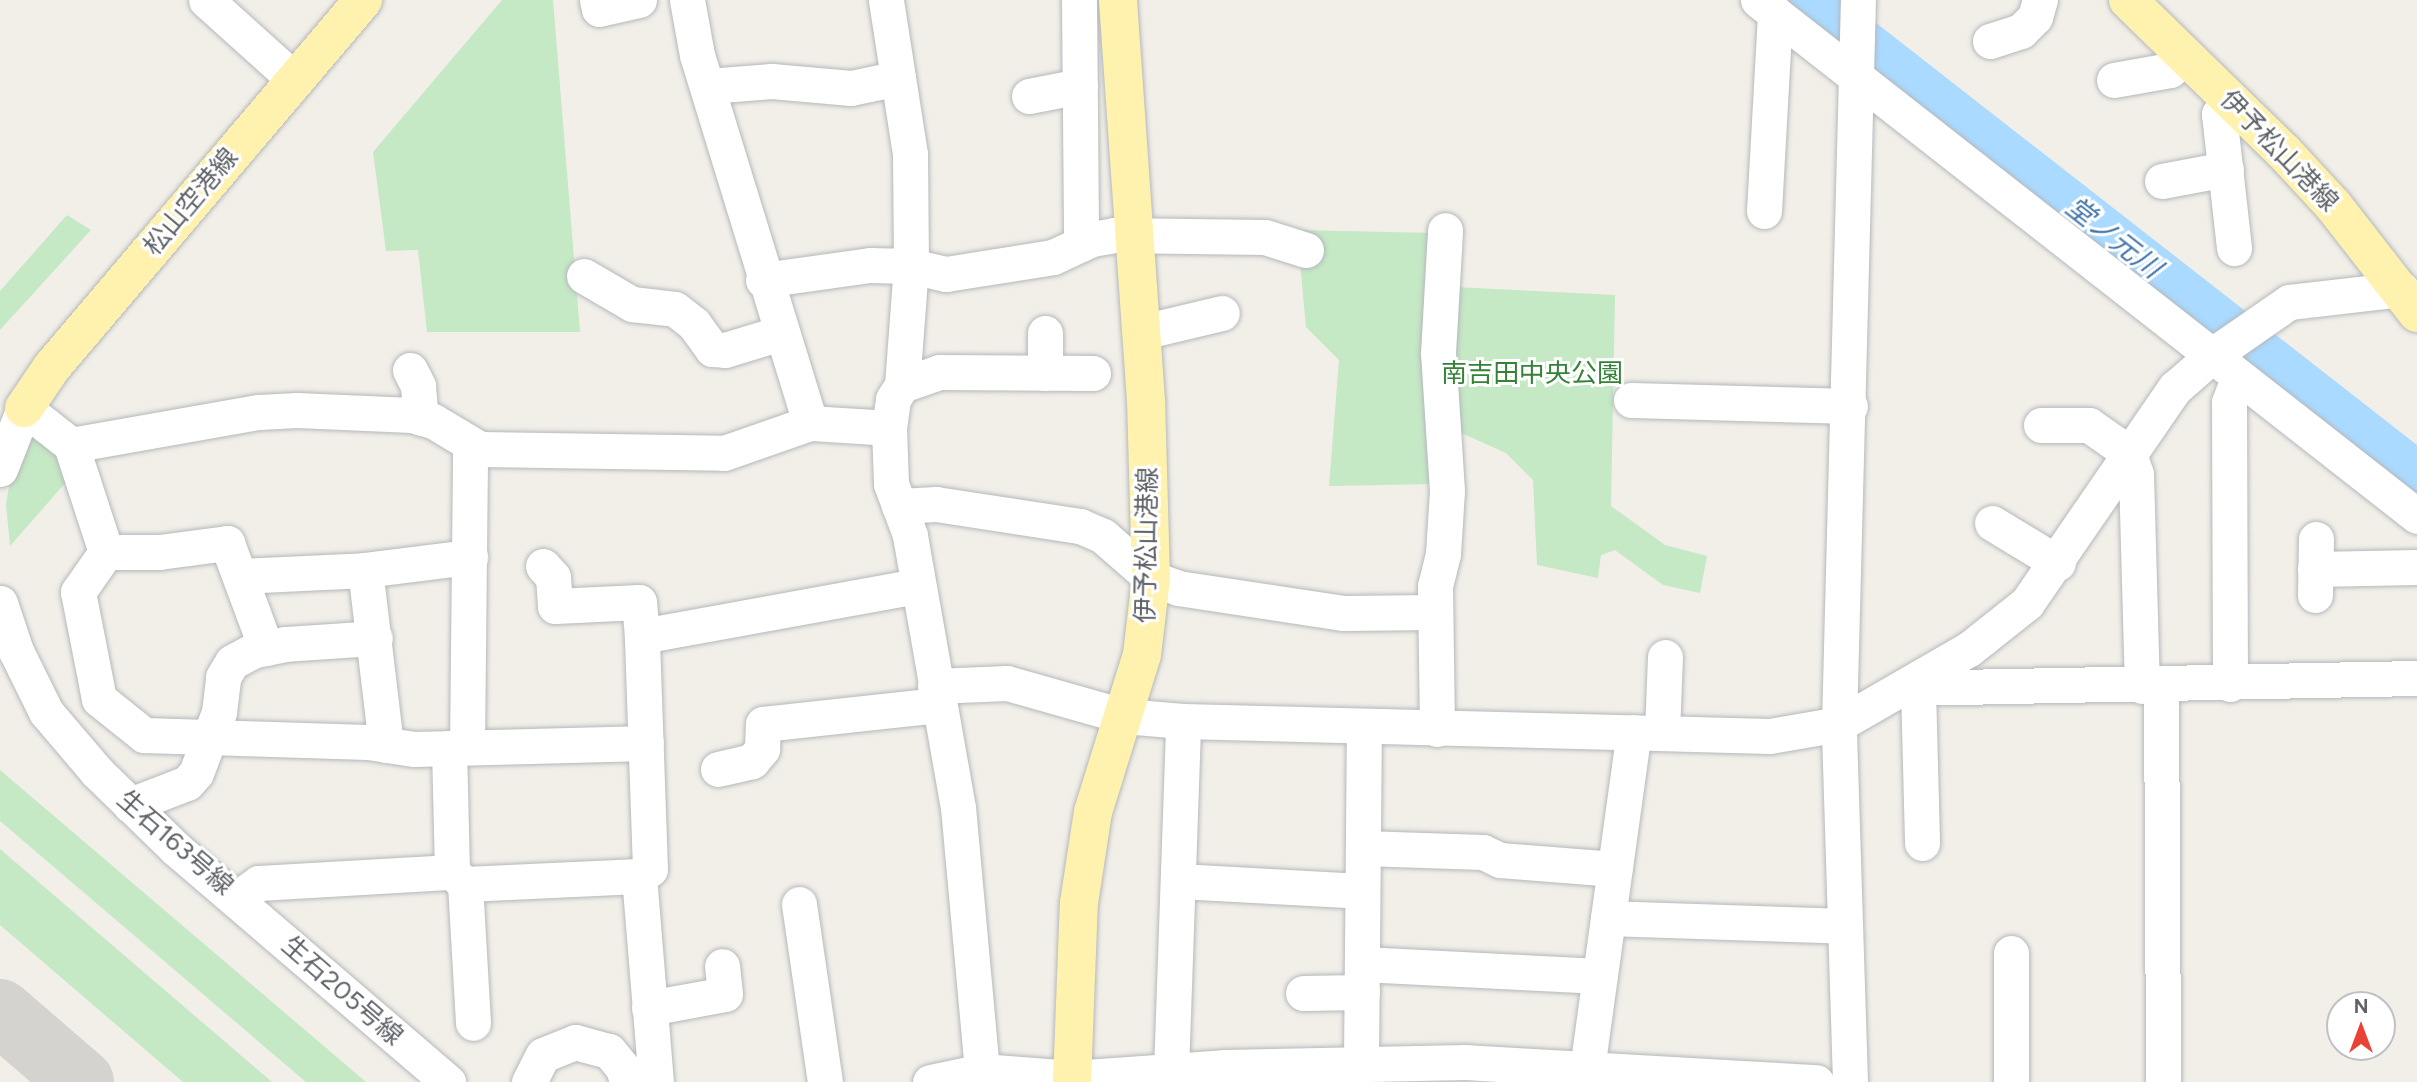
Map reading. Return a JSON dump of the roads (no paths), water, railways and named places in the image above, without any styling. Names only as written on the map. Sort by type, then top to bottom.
[{"type":"main road","name":"松山空港線","points":[[24,408],[52,367],[363,0]]},
{"type":"main road","name":"伊予松山港線","points":[[1072,1080],[1079,903],[1093,812],[1142,655],[1151,578],[1142,332],[1118,0]]},
{"type":"main road","name":"伊予松山港線","points":[[2128,0],[2333,205],[2409,301]]},
{"type":"street","points":[[206,0],[295,80]]},
{"type":"street","points":[[597,0],[599,9],[639,0]]},
{"type":"street","points":[[687,0],[696,55],[708,86],[764,280],[810,423]]},
{"type":"street","points":[[886,0],[914,203],[902,385]]},
{"type":"street","points":[[1079,0],[1081,244]]},
{"type":"street","points":[[1990,41],[2021,31],[2035,17],[2040,0]]},
{"type":"street","points":[[1850,1082],[1843,926],[1839,724],[1850,406],[1858,1]]},
{"type":"street","points":[[1767,7],[1856,69],[2417,516]]},
{"type":"street","points":[[1764,211],[1767,7]]},
{"type":"street","points":[[2114,80],[2170,70],[2185,55]]},
{"type":"street","points":[[708,86],[772,81],[851,88],[898,78]]},
{"type":"street","points":[[1030,96],[1080,86]]},
{"type":"street","points":[[2230,100],[2219,114],[2234,247]]},
{"type":"street","points":[[2162,181],[2226,169]]},
{"type":"street","points":[[1437,729],[1435,612],[1447,491],[1438,353],[1445,230]]},
{"type":"street","points":[[764,280],[870,265],[911,266],[946,274],[1053,257],[1081,244],[1135,234],[1265,237],[1306,250]]},
{"type":"street","points":[[584,276],[632,304],[675,309],[694,324],[712,349],[725,350],[781,333]]},
{"type":"street","points":[[718,769],[752,761],[762,749],[763,724],[936,695],[1025,685],[1124,716],[1183,721],[1770,736],[1839,724],[1912,688],[2001,625],[2027,603],[2059,563],[2129,453],[2175,388],[2224,361],[2266,316],[2303,298],[2409,301]]},
{"type":"street","points":[[1142,332],[1222,313]]},
{"type":"street","points":[[1045,333],[1045,373]]},
{"type":"street","points":[[2224,361],[2229,402],[2230,684]]},
{"type":"street","points":[[410,370],[418,386],[421,418]]},
{"type":"street","points":[[982,1071],[958,808],[936,695],[910,534],[891,484],[889,428],[892,399],[902,385],[917,376],[939,373],[1093,373]]},
{"type":"street","points":[[1632,400],[1850,406]]},
{"type":"street","points":[[0,468],[24,408],[71,445],[106,552]]},
{"type":"street","points":[[71,445],[259,412],[342,410],[421,418],[470,446],[724,453],[810,423],[889,428]]},
{"type":"street","points":[[2041,425],[2089,425],[2129,453],[2136,474],[2152,685],[2163,1082]]},
{"type":"street","points":[[470,446],[470,557],[458,748],[458,878],[473,1023]]},
{"type":"street","points":[[899,506],[936,504],[1080,526],[1103,536],[1151,578],[1178,588],[1290,607],[1344,613],[1435,612]]},
{"type":"street","points":[[1992,523],[2059,563]]},
{"type":"street","points":[[106,552],[159,552],[227,543],[266,648]]},
{"type":"street","points":[[106,552],[78,592],[99,699],[145,735],[458,748],[646,743]]},
{"type":"street","points":[[240,576],[365,569],[470,557]]},
{"type":"street","points":[[543,566],[554,577],[555,606],[639,603],[650,869],[639,876],[656,1082]]},
{"type":"street","points":[[2315,568],[2417,567]]},
{"type":"street","points":[[365,569],[386,745]]},
{"type":"street","points":[[642,636],[917,586]]},
{"type":"street","name":"生石163号線","points":[[0,603],[16,651],[46,712],[130,805],[236,899],[259,883],[639,876]]},
{"type":"street","points":[[130,805],[187,783],[202,761],[207,739],[219,712],[223,677],[232,662],[266,648],[375,638]]},
{"type":"street","points":[[1587,1069],[1615,869],[1665,657]]},
{"type":"street","points":[[1912,688],[2230,684],[2417,678]]},
{"type":"street","points":[[1912,688],[1922,843]]},
{"type":"street","points":[[1171,1072],[1183,721]]},
{"type":"street","points":[[1349,1069],[1362,978],[1364,727]]},
{"type":"street","points":[[1363,848],[1483,852],[1500,860],[1615,869]]},
{"type":"street","points":[[1178,881],[1362,891]]},
{"type":"street","name":"生石205号線","points":[[236,899],[448,1082]]},
{"type":"street","points":[[799,904],[825,1082]]},
{"type":"street","points":[[1608,918],[1843,926]]},
{"type":"street","points":[[2011,953],[2011,1082]]},
{"type":"street","points":[[649,1008],[725,995],[722,966]]},
{"type":"street","points":[[1303,993],[1362,978],[1600,976]]},
{"type":"street","points":[[529,1082],[543,1055],[575,1042],[608,1051],[624,1068],[627,1082]]},
{"type":"street","points":[[930,1082],[982,1071],[1072,1080],[1171,1072],[1349,1069],[1465,1072],[1587,1069],[1692,1078],[1799,1081]]},
{"type":"waterway","name":"堂ノ元川","points":[[1811,0],[2417,473]]},
{"type":"park label","name":"南吉田中央公園","points":[[1532,374]]}]
